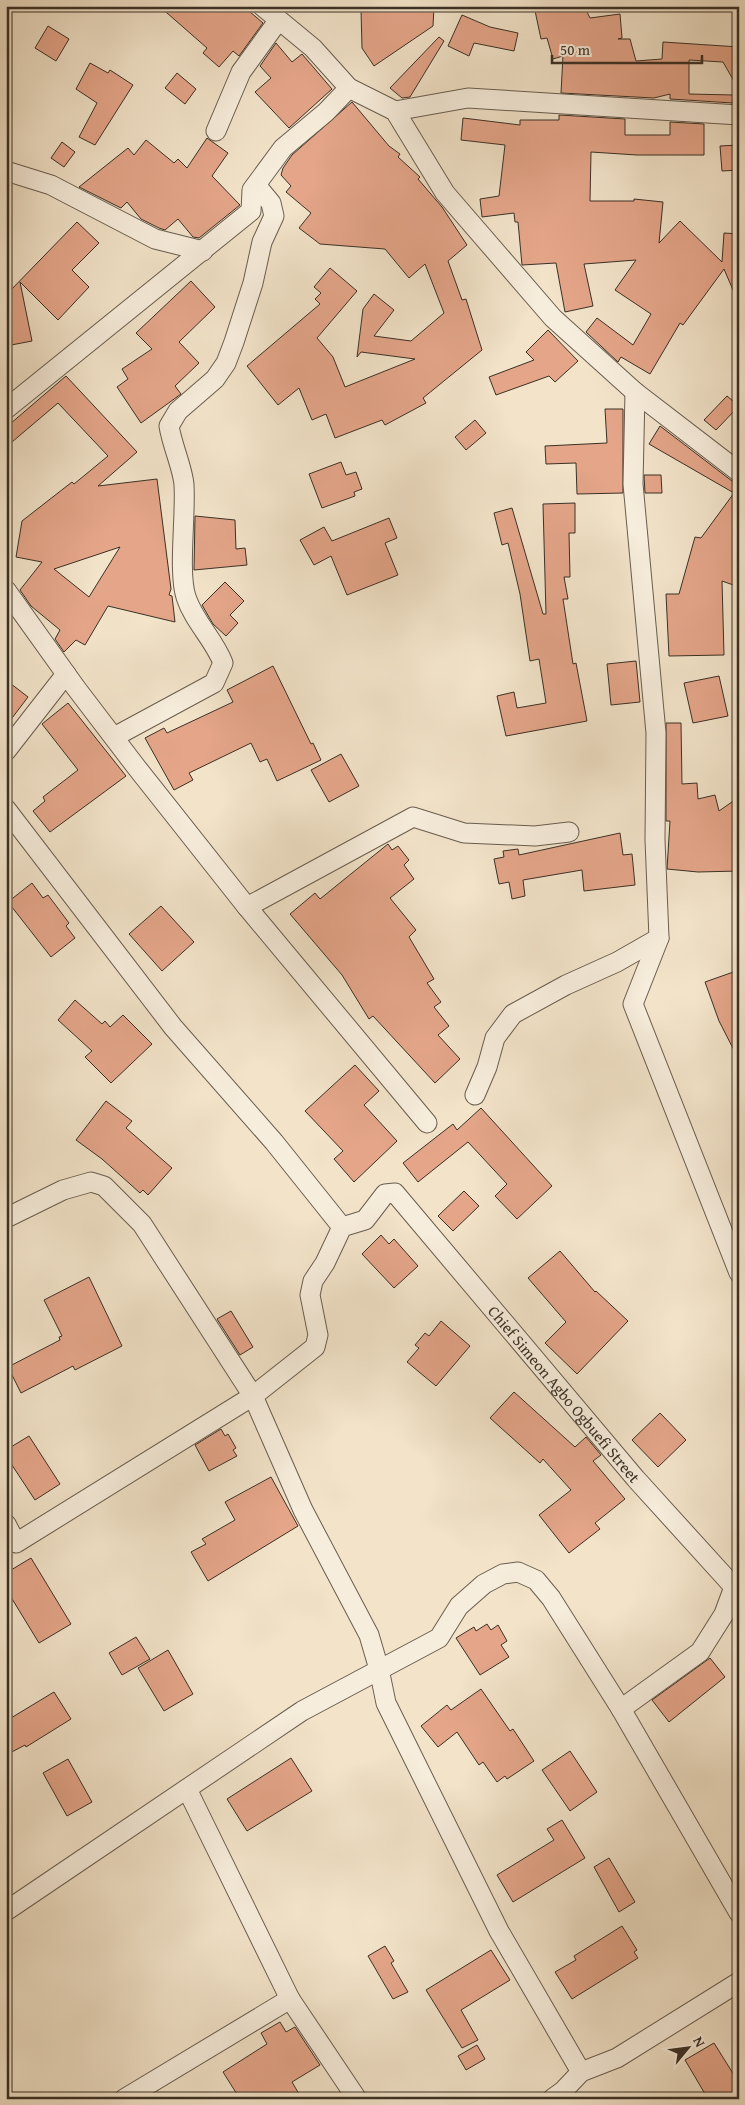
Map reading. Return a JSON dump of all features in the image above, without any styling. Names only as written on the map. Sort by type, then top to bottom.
[{"type":"street","points":[[262,6],[313,48],[349,88],[396,111],[445,193],[553,318],[635,392],[739,472]]},
{"type":"street","points":[[216,131],[241,72],[278,21]]},
{"type":"street","points":[[6,409],[251,211],[252,190],[283,148],[326,112],[349,88]]},
{"type":"street","points":[[396,111],[468,98],[739,116]]},
{"type":"street","points":[[6,171],[51,184],[154,239],[203,251]]},
{"type":"street","points":[[114,737],[214,683],[223,663],[217,646],[197,621],[186,595],[183,564],[184,483],[172,446],[169,426],[178,411],[215,380],[226,363],[234,342],[253,283],[262,242],[274,216],[271,203],[256,185]]},
{"type":"street","points":[[635,392],[633,484],[656,733],[655,840],[659,938],[633,1004],[739,1273]]},
{"type":"street","points":[[6,590],[114,737],[248,907],[427,1123]]},
{"type":"street","points":[[6,751],[66,674]]},
{"type":"street","points":[[6,809],[173,1027],[274,1142],[342,1227],[325,1263],[313,1281],[310,1295],[318,1336],[315,1347],[254,1396],[16,1543],[6,1524]]},
{"type":"street","points":[[248,907],[413,817],[464,832],[535,836],[569,832]]},
{"type":"street","points":[[475,1095],[487,1067],[495,1038],[513,1014],[566,985],[617,962],[659,938]]},
{"type":"street","points":[[6,1218],[63,1190],[90,1182],[104,1186],[142,1224],[254,1396],[303,1510],[369,1635],[386,1703],[499,1931],[581,2072]]},
{"type":"street","name":"Chief Simeon Agbo Ogbuefi Street","points":[[342,1227],[365,1220],[385,1194],[395,1193],[636,1479],[736,1587]]},
{"type":"street","points":[[6,1911],[302,1711],[439,1638],[459,1606],[484,1584],[503,1574],[518,1572],[536,1580],[551,1598],[622,1709],[739,1913]]},
{"type":"street","points":[[622,1709],[700,1652],[724,1614],[736,1587]]},
{"type":"street","points":[[187,1789],[290,1999],[357,2099]]},
{"type":"street","points":[[552,2099],[563,2091],[581,2072],[617,2058],[739,1982]]},
{"type":"street","points":[[124,2099],[290,1999]]},
{"type":"building","points":[[159,6],[243,6],[263,23],[239,56],[233,51],[219,67],[203,53],[207,48]]},
{"type":"building","points":[[408,6],[434,6],[433,26],[374,66],[362,48],[361,10],[408,9]]},
{"type":"building","points":[[534,6],[584,6],[590,18],[620,14],[622,38],[618,39],[630,39],[636,61],[662,59],[663,42],[739,47],[739,90],[723,62],[689,60],[689,94],[734,95],[733,103],[670,99],[670,94],[654,98],[561,93],[563,56],[553,59],[547,38],[541,39]]},
{"type":"building","points":[[462,15],[490,27],[518,33],[514,51],[474,43],[469,56],[448,46]]},
{"type":"building","points":[[48,26],[69,39],[56,61],[35,48]]},
{"type":"building","points":[[439,37],[444,41],[410,97],[402,98],[390,88]]},
{"type":"building","points":[[276,43],[292,62],[302,54],[332,89],[289,128],[255,92],[271,78],[260,66]]},
{"type":"building","points":[[90,63],[108,73],[110,70],[133,85],[95,145],[79,137],[97,103],[76,89]]},
{"type":"building","points":[[177,73],[196,89],[185,104],[165,88]]},
{"type":"building","points":[[352,102],[389,146],[400,154],[398,157],[420,177],[418,179],[442,207],[467,245],[448,261],[462,300],[466,299],[482,350],[423,398],[426,403],[385,425],[382,420],[335,438],[326,414],[312,420],[299,388],[278,405],[247,366],[320,304],[315,299],[321,293],[314,287],[330,268],[357,291],[317,338],[333,357],[345,387],[415,359],[361,352],[357,357],[363,309],[374,294],[394,310],[374,336],[411,341],[444,313],[425,264],[409,278],[385,249],[320,244],[299,228],[311,213],[286,192],[291,186],[281,175],[283,168],[292,155]]},
{"type":"building","points":[[559,115],[625,119],[625,135],[670,135],[670,122],[704,124],[704,155],[637,155],[591,152],[590,201],[634,201],[634,199],[663,202],[659,243],[680,221],[722,262],[724,233],[739,234],[739,304],[724,269],[683,325],[680,323],[650,374],[621,357],[618,362],[586,332],[597,318],[633,345],[651,314],[615,290],[636,260],[584,264],[593,306],[565,312],[556,263],[522,265],[518,222],[515,222],[514,213],[482,217],[480,199],[499,196],[505,145],[461,140],[463,118],[520,125],[520,120],[559,120]]},
{"type":"building","points":[[207,138],[228,153],[212,176],[240,205],[199,238],[193,237],[178,219],[165,230],[141,219],[127,202],[121,208],[79,187],[128,148],[134,155],[146,140],[174,163],[178,159],[187,168]]},
{"type":"building","points":[[62,142],[75,152],[64,167],[51,158]]},
{"type":"building","points":[[739,145],[739,170],[722,171],[720,146]]},
{"type":"building","points":[[77,222],[99,243],[72,270],[89,287],[58,320],[20,282],[32,341],[6,346],[6,295]]},
{"type":"building","points":[[191,281],[215,307],[179,342],[199,363],[175,386],[181,394],[141,423],[117,387],[128,379],[122,369],[152,349],[136,333]]},
{"type":"building","points":[[548,330],[578,361],[555,382],[549,376],[496,395],[489,377],[534,360],[526,352]]},
{"type":"building","points":[[66,376],[137,452],[98,486],[157,479],[171,589],[169,595],[172,596],[175,622],[108,606],[85,645],[76,640],[64,652],[55,639],[60,630],[31,606],[20,590],[42,562],[16,557],[22,521],[72,482],[74,484],[108,456],[58,403],[12,442],[6,436],[6,430],[10,424]],"holes":[[[120,547],[89,597],[54,569]]]},
{"type":"building","points":[[727,396],[739,406],[716,430],[704,420]]},
{"type":"building","points":[[605,409],[623,409],[623,493],[577,494],[576,463],[546,464],[545,446],[607,443]]},
{"type":"building","points":[[475,420],[486,433],[466,450],[455,437]]},
{"type":"building","points":[[660,426],[732,481],[739,483],[739,587],[722,581],[724,655],[669,656],[666,594],[679,594],[695,537],[701,538],[734,493],[649,444]]},
{"type":"building","points":[[341,462],[346,475],[356,472],[362,489],[354,492],[355,496],[322,508],[309,474]]},
{"type":"building","points":[[644,475],[661,475],[662,493],[645,493]]},
{"type":"building","points":[[575,503],[575,533],[569,533],[570,577],[564,577],[568,599],[563,599],[573,664],[576,663],[587,721],[506,736],[497,696],[514,692],[517,708],[546,703],[539,659],[530,661],[520,594],[508,543],[502,545],[494,513],[512,508],[543,614],[546,614],[543,504]]},
{"type":"building","points":[[195,516],[235,520],[236,549],[245,548],[247,565],[194,570]]},
{"type":"building","points":[[389,518],[397,538],[385,543],[398,575],[347,595],[331,556],[314,565],[300,540],[324,527],[332,541]]},
{"type":"building","points":[[225,582],[244,601],[230,615],[238,623],[226,636],[213,624],[202,605]]},
{"type":"building","points":[[636,661],[640,702],[611,705],[607,664]]},
{"type":"building","points":[[273,666],[311,744],[313,743],[321,760],[277,781],[267,759],[260,762],[251,743],[189,773],[193,780],[174,790],[145,738],[164,728],[167,733],[233,702],[227,690]]},
{"type":"building","points":[[719,676],[728,716],[693,723],[684,683]]},
{"type":"building","points":[[6,680],[28,697],[6,726]]},
{"type":"building","points":[[68,703],[126,776],[50,832],[33,811],[45,801],[43,797],[78,770],[42,724]]},
{"type":"building","points":[[666,723],[681,723],[682,784],[697,783],[698,799],[715,795],[719,811],[739,797],[739,871],[698,872],[667,869],[670,821],[666,821]]},
{"type":"building","points":[[341,754],[359,786],[329,802],[311,770]]},
{"type":"building","points":[[620,833],[623,855],[632,854],[635,885],[584,891],[582,870],[523,880],[525,896],[512,899],[509,882],[499,884],[494,859],[504,857],[503,851],[518,849],[519,855]]},
{"type":"building","points":[[388,844],[392,850],[398,846],[409,860],[404,865],[414,879],[390,898],[416,930],[409,937],[434,979],[427,983],[441,1002],[434,1007],[449,1026],[438,1035],[460,1059],[435,1083],[373,1016],[369,1019],[342,975],[290,914],[315,893],[320,899]]},
{"type":"building","points":[[32,883],[43,898],[48,895],[69,923],[66,926],[75,938],[51,957],[8,902]]},
{"type":"building","points":[[161,906],[194,942],[162,971],[129,934]]},
{"type":"building","points":[[739,970],[739,1060],[719,1021],[705,982]]},
{"type":"building","points":[[75,1000],[102,1024],[105,1021],[110,1027],[123,1015],[152,1044],[111,1083],[85,1057],[92,1051],[58,1020]]},
{"type":"building","points":[[355,1065],[379,1091],[364,1105],[397,1141],[354,1182],[334,1159],[343,1151],[305,1111]]},
{"type":"building","points":[[106,1101],[132,1121],[126,1128],[172,1168],[148,1195],[143,1190],[140,1193],[102,1159],[76,1140]]},
{"type":"building","points":[[481,1108],[552,1186],[517,1219],[495,1196],[507,1184],[468,1142],[418,1182],[403,1163],[453,1124],[457,1130]]},
{"type":"building","points":[[464,1191],[479,1206],[453,1231],[438,1216]]},
{"type":"building","points":[[381,1235],[389,1244],[394,1239],[418,1266],[394,1288],[362,1254]]},
{"type":"building","points":[[560,1251],[595,1292],[628,1321],[577,1374],[545,1343],[566,1322],[528,1278]]},
{"type":"building","points":[[89,1277],[122,1346],[75,1370],[73,1366],[21,1393],[8,1367],[60,1340],[59,1337],[62,1336],[44,1300]]},
{"type":"building","points":[[231,1311],[253,1347],[240,1355],[217,1319]]},
{"type":"building","points":[[441,1321],[470,1346],[436,1386],[407,1362],[419,1348],[415,1345],[425,1333],[429,1336]]},
{"type":"building","points":[[514,1392],[575,1447],[586,1437],[601,1455],[593,1461],[625,1499],[595,1523],[600,1529],[569,1553],[539,1515],[571,1490],[543,1459],[540,1463],[490,1418]]},
{"type":"building","points":[[660,1413],[686,1440],[658,1467],[632,1440]]},
{"type":"building","points":[[221,1429],[225,1436],[228,1434],[236,1448],[233,1450],[237,1456],[209,1471],[195,1445]]},
{"type":"building","points":[[29,1436],[60,1484],[35,1500],[6,1456],[6,1450]]},
{"type":"building","points":[[271,1477],[298,1526],[208,1581],[191,1552],[206,1544],[202,1539],[235,1520],[225,1502]]},
{"type":"building","points":[[31,1558],[71,1624],[39,1643],[6,1589],[6,1573]]},
{"type":"building","points":[[487,1624],[491,1630],[498,1625],[507,1641],[501,1645],[509,1657],[480,1675],[456,1638],[474,1627],[476,1631]]},
{"type":"building","points":[[136,1637],[150,1659],[122,1675],[109,1653]]},
{"type":"building","points":[[168,1650],[193,1694],[164,1711],[138,1668]]},
{"type":"building","points":[[710,1658],[725,1677],[669,1722],[652,1700]]},
{"type":"building","points":[[481,1689],[510,1731],[513,1729],[534,1761],[507,1779],[505,1776],[497,1782],[483,1762],[479,1765],[457,1732],[438,1747],[421,1726],[447,1705],[451,1710]]},
{"type":"building","points":[[54,1692],[71,1719],[26,1747],[25,1745],[6,1755],[6,1721]]},
{"type":"building","points":[[570,1751],[597,1792],[570,1811],[542,1770]]},
{"type":"building","points":[[291,1758],[312,1791],[247,1831],[227,1799]]},
{"type":"building","points":[[68,1759],[92,1802],[67,1816],[43,1773]]},
{"type":"building","points":[[562,1820],[585,1858],[513,1902],[497,1875],[554,1840],[547,1829]]},
{"type":"building","points":[[609,1858],[635,1902],[619,1912],[594,1867]]},
{"type":"building","points":[[622,1926],[637,1950],[634,1952],[638,1958],[572,1999],[555,1972],[576,1960],[574,1956]]},
{"type":"building","points":[[385,1946],[394,1961],[391,1963],[408,1992],[393,1999],[368,1956]]},
{"type":"building","points":[[491,1950],[510,1980],[461,2010],[478,2040],[462,2048],[426,1990]]},
{"type":"building","points":[[280,2022],[286,2032],[295,2027],[320,2065],[292,2082],[302,2099],[240,2099],[223,2072],[267,2044],[261,2033]]},
{"type":"building","points":[[714,2043],[739,2083],[739,2099],[708,2099],[685,2060]]},
{"type":"building","points":[[477,2045],[485,2059],[466,2070],[458,2056]]}]
